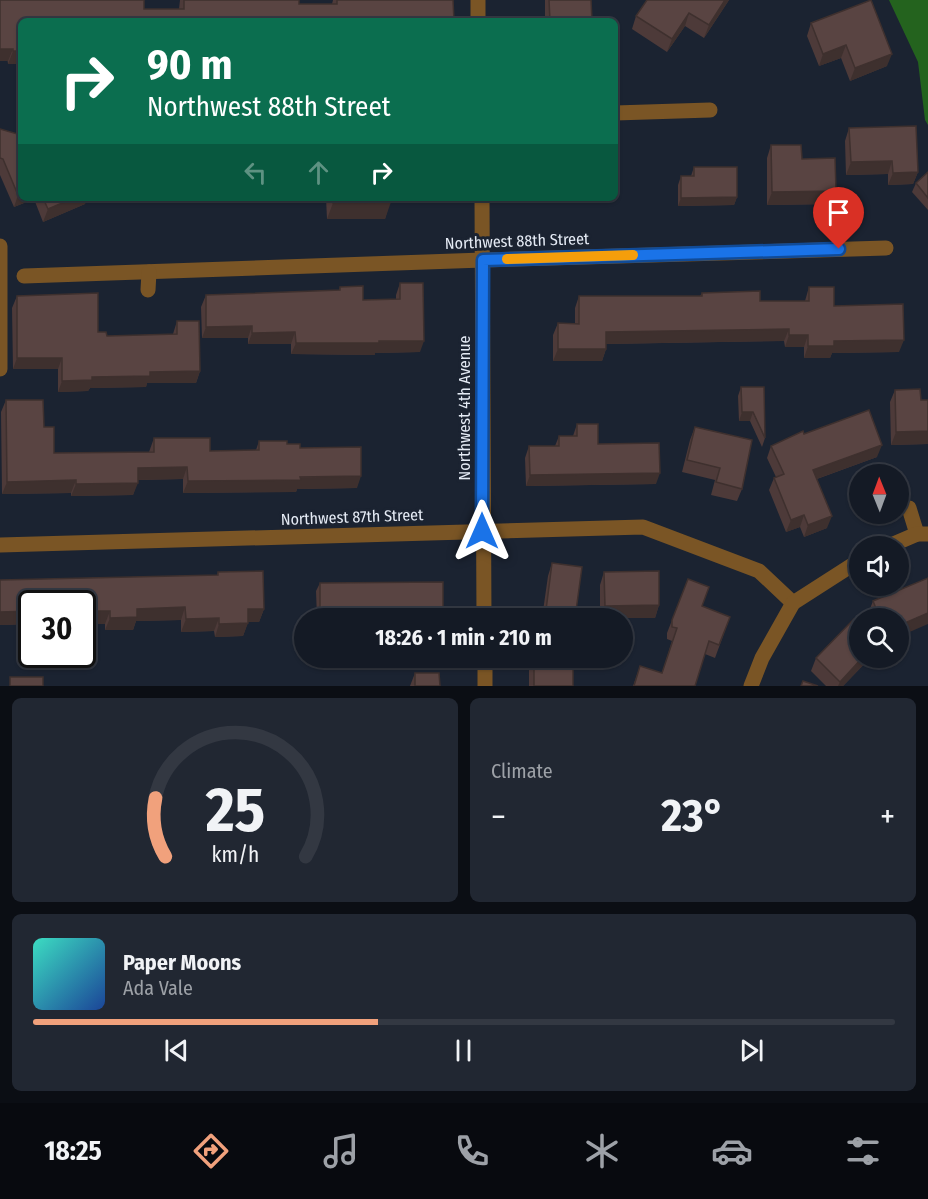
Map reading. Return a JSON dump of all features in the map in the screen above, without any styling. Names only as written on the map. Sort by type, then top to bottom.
[{"type":"street","points":[[478,0],[478,18]]},
{"type":"street","points":[[618,113],[711,110]]},
{"type":"street","name":"Northwest 4th Avenue","points":[[482,201],[484,608]]},
{"type":"street","name":"Northwest 88th Street","points":[[24,276],[886,248]]},
{"type":"street","points":[[0,369],[1,252]]},
{"type":"street","points":[[148,290],[149,272]]},
{"type":"street","points":[[909,508],[922,534]]},
{"type":"street","name":"Northwest 87th Street","points":[[0,545],[643,527],[759,571],[793,603]]},
{"type":"street","points":[[751,686],[762,658],[793,603],[849,567]]},
{"type":"street","points":[[485,668],[485,686]]},
{"type":"green space","points":[[889,0],[928,0],[928,125],[925,120],[918,62]]},
{"type":"building","points":[[0,0],[144,0],[144,9],[184,9],[184,0],[299,0],[299,4],[337,4],[337,0],[453,0],[454,18],[18,18],[18,51],[0,49]]},
{"type":"building","points":[[549,0],[591,0],[592,18],[550,18]]},
{"type":"building","points":[[647,0],[725,0],[709,25],[689,13],[672,39],[636,16]]},
{"type":"building","points":[[871,0],[892,54],[855,68],[846,45],[823,54],[811,23]]},
{"type":"building","points":[[916,126],[918,172],[893,173],[892,161],[851,162],[849,128]]},
{"type":"building","points":[[0,129],[18,134],[18,195],[3,159],[0,158]]},
{"type":"building","points":[[771,145],[801,145],[802,159],[835,158],[836,191],[772,192]]},
{"type":"building","points":[[694,167],[737,167],[737,197],[681,198],[681,176],[694,176]]},
{"type":"building","points":[[928,172],[928,198],[916,183]]},
{"type":"building","points":[[44,201],[67,201],[48,209]]},
{"type":"building","points":[[333,201],[391,201],[391,202],[333,203]]},
{"type":"building","points":[[400,283],[423,283],[424,341],[296,343],[295,332],[252,333],[252,326],[206,327],[206,295],[340,290],[340,287],[363,286],[363,300],[400,299]]},
{"type":"building","points":[[809,287],[834,287],[834,306],[903,304],[904,340],[834,341],[834,346],[808,346],[808,335],[789,335],[789,329],[606,332],[606,349],[558,349],[558,323],[579,324],[579,296],[702,296],[702,293],[760,291],[760,301],[809,301]]},
{"type":"building","points":[[98,293],[98,332],[106,332],[107,336],[177,334],[177,321],[199,321],[200,371],[150,372],[150,376],[92,377],[92,380],[62,381],[62,358],[17,358],[17,296]]},
{"type":"building","points":[[741,387],[764,387],[765,438],[753,412],[742,412]]},
{"type":"building","points":[[920,389],[921,400],[928,400],[928,431],[896,432],[895,390]]},
{"type":"building","points":[[6,400],[43,400],[44,427],[54,427],[54,453],[154,452],[154,438],[210,438],[210,451],[259,450],[259,441],[287,441],[287,444],[300,444],[300,448],[361,447],[361,476],[300,477],[301,480],[188,481],[187,467],[138,468],[138,483],[76,484],[76,480],[7,482]]},
{"type":"building","points":[[869,410],[882,445],[813,470],[832,516],[808,525],[804,515],[791,520],[774,478],[784,474],[771,446],[803,431],[804,434]]},
{"type":"building","points":[[577,424],[598,424],[598,444],[659,443],[660,473],[530,475],[529,446],[559,446],[559,436],[577,436]]},
{"type":"building","points":[[695,427],[752,440],[742,489],[716,482],[720,468],[687,460]]},
{"type":"building","points":[[552,563],[582,567],[576,608],[546,608]]},
{"type":"building","points":[[263,571],[264,609],[248,609],[248,623],[219,624],[219,618],[186,619],[185,607],[137,609],[137,617],[110,618],[110,611],[96,611],[96,590],[18,590],[18,611],[0,612],[0,580],[218,575],[218,572]]},
{"type":"building","points":[[659,571],[659,605],[605,606],[604,572]]},
{"type":"building","points":[[928,578],[928,613],[909,621],[909,608],[876,608],[873,601],[885,596],[909,596],[909,586]]},
{"type":"building","points":[[688,579],[709,587],[702,606],[730,617],[719,645],[709,641],[695,686],[634,686],[640,666],[662,673],[677,628],[672,627],[672,620]]},
{"type":"building","points":[[443,582],[443,608],[320,608],[320,583]]},
{"type":"building","points":[[849,624],[849,668],[853,668],[840,682],[816,658]]},
{"type":"building","points":[[534,668],[573,668],[573,686],[534,686]]},
{"type":"building","points":[[415,673],[439,673],[440,686],[415,686]]},
{"type":"building","points":[[10,677],[43,677],[43,686],[10,686]]},
{"type":"building","points":[[803,681],[818,686],[801,686]]},
{"type":"slow traffic","points":[[507,259],[633,255]]},
{"type":"route","points":[[482,531],[483,260],[839,249]]}]
